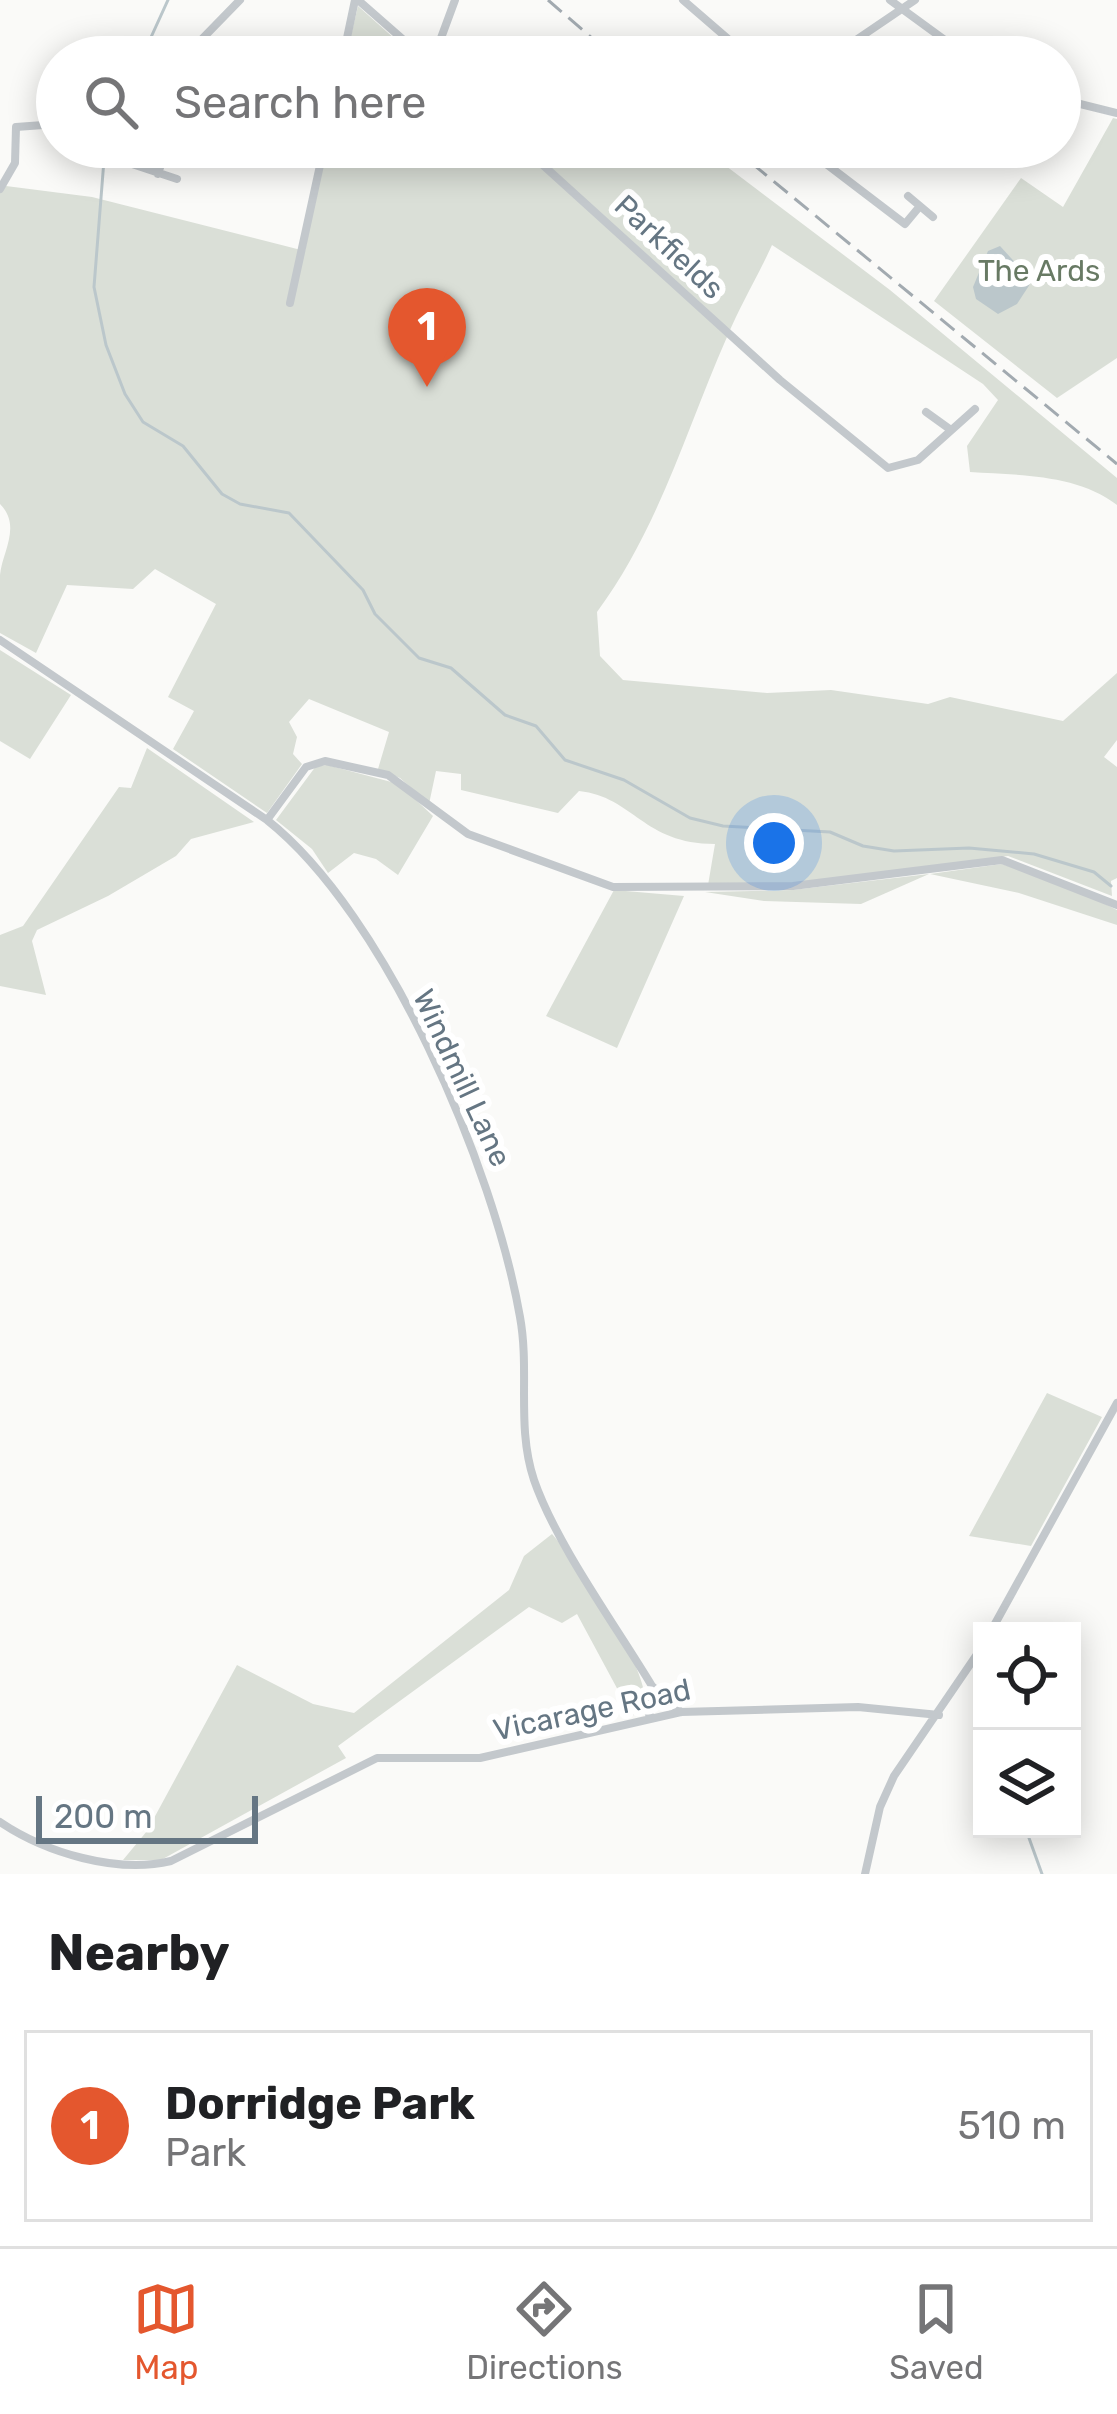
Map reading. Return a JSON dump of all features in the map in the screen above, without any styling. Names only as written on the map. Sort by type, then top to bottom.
[{"type":"street","points":[[205,36],[240,0]]},
{"type":"street","points":[[348,36],[356,0],[398,36]]},
{"type":"street","points":[[441,36],[454,0]]},
{"type":"street","points":[[683,0],[725,36]]},
{"type":"street","points":[[890,0],[938,36]]},
{"type":"street","points":[[862,36],[915,0]]},
{"type":"street","points":[[1081,104],[1117,113]]},
{"type":"street","points":[[0,189],[15,163],[14,116]]},
{"type":"street","points":[[16,128],[36,126]]},
{"type":"street","points":[[142,168],[177,179]]},
{"type":"street","points":[[158,174],[160,168]]},
{"type":"street","points":[[290,303],[319,168]]},
{"type":"street","name":"Parkfields","points":[[547,168],[728,334],[888,468],[918,460],[951,430]]},
{"type":"street","points":[[832,168],[905,224],[920,206]]},
{"type":"street","points":[[908,196],[933,217]]},
{"type":"street","points":[[926,412],[951,430],[975,410]]},
{"type":"street","name":"Windmill Lane","points":[[0,640],[267,820],[307,852],[350,913],[435,1063],[481,1162],[521,1320],[523,1437],[535,1483],[652,1686],[681,1712]]},
{"type":"street","points":[[267,820],[306,767],[325,761],[388,775],[468,834],[613,887],[793,886],[1002,860],[1117,905]]},
{"type":"street","points":[[996,1622],[1117,1403]]},
{"type":"street","points":[[865,1874],[880,1807],[894,1776],[973,1661]]},
{"type":"street","points":[[649,1718],[652,1686]]},
{"type":"street","name":"Vicarage Road","points":[[0,1822],[55,1850],[143,1866],[171,1861],[377,1758],[492,1756],[681,1712],[788,1707],[939,1715]]},
{"type":"street","points":[[918,1713],[926,1731]]},
{"type":"street","points":[[166,1874],[171,1861]]},
{"type":"street","points":[[143,1866],[154,1874]]},
{"type":"green space","points":[[358,6],[392,36],[351,36]]},
{"type":"green space","name":"The Ards","points":[[1113,118],[1117,119],[1117,358],[1057,398],[934,301],[1021,178],[1063,207]]},
{"type":"green space","points":[[321,168],[729,168],[890,290],[1117,478],[1117,505],[1066,482],[970,472],[967,446],[998,400],[983,384],[772,245],[727,337],[655,513],[597,612],[600,656],[623,680],[767,693],[831,690],[928,704],[950,697],[1063,721],[1117,673],[1117,740],[1104,757],[1117,767],[1117,878],[1111,881],[1112,896],[1008,856],[793,884],[708,885],[715,844],[671,837],[598,795],[579,791],[558,813],[461,790],[461,774],[436,771],[429,804],[400,778],[378,769],[389,732],[309,699],[289,722],[297,737],[293,754],[302,764],[267,813],[173,749],[194,711],[168,697],[216,604],[155,569],[133,589],[67,585],[36,653],[0,633],[0,575],[10,521],[0,504],[0,193],[6,186],[92,197],[305,251]]},
{"type":"green space","points":[[0,650],[71,695],[30,759],[0,741]]},
{"type":"green space","points":[[147,748],[254,822],[191,839],[176,856],[37,930],[32,941],[46,995],[0,986],[0,935],[23,926],[119,787],[131,788]]},
{"type":"green space","points":[[316,766],[399,784],[433,816],[398,875],[376,859],[354,853],[328,873],[312,849],[276,820]]},
{"type":"green space","points":[[1002,864],[1070,886],[1117,910],[1117,925],[1019,893],[930,874]]},
{"type":"green space","points":[[929,874],[861,904],[764,901],[705,892],[792,890]]},
{"type":"green space","points":[[614,890],[684,896],[617,1048],[546,1016]]},
{"type":"green space","points":[[1047,1393],[1102,1417],[1031,1546],[969,1536]]},
{"type":"green space","points":[[552,1534],[596,1594],[626,1646],[645,1693],[646,1712],[626,1717],[619,1692],[577,1614],[562,1623],[529,1607],[338,1746],[346,1758],[161,1860],[123,1860],[147,1831],[237,1665],[313,1704],[354,1713],[509,1590],[524,1556]]},
{"type":"shaded area","points":[[1000,246],[1032,281],[1017,304],[998,314],[976,299],[973,287],[988,251]]},
{"type":"waterway","points":[[152,36],[168,0]]},
{"type":"waterway","points":[[103,168],[94,287],[106,345],[125,394],[143,422],[183,446],[222,494],[240,504],[289,513],[363,590],[375,614],[419,658],[451,668],[505,715],[536,726],[565,760],[624,780],[690,818],[723,826],[830,832],[863,846],[894,851],[969,848],[1034,854],[1094,872],[1111,886]]},
{"type":"waterway","points":[[1029,1838],[1042,1874]]},
{"type":"railway","points":[[548,0],[590,36]]},
{"type":"railway","points":[[758,168],[1117,464]]},
{"type":"place","name":"Dorridge Park","points":[[427,387]]}]
